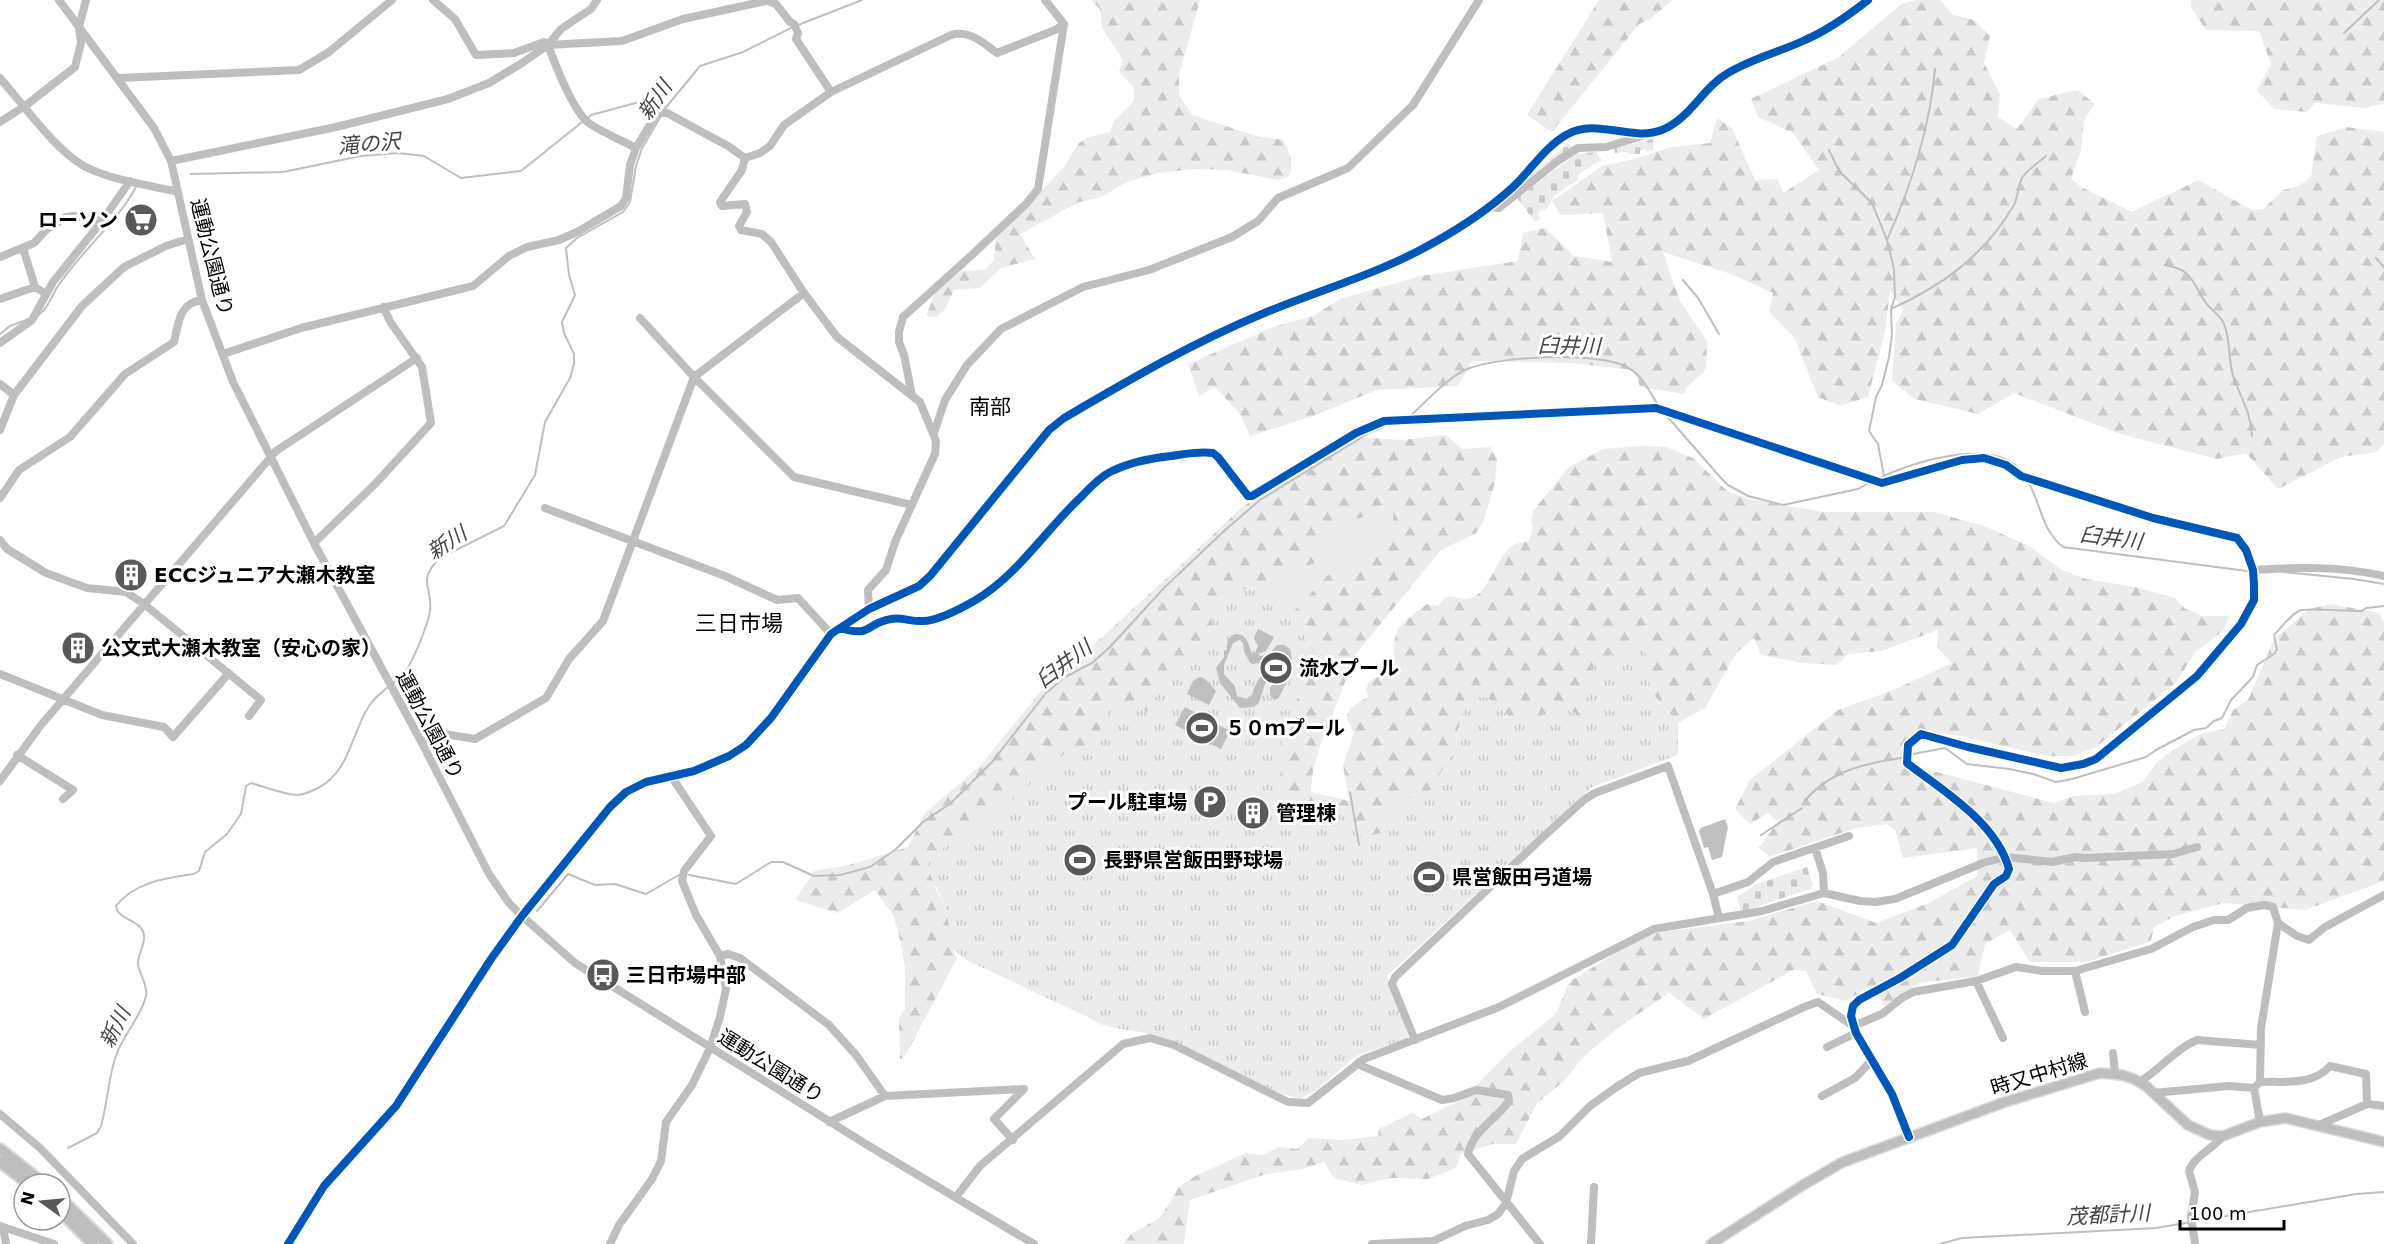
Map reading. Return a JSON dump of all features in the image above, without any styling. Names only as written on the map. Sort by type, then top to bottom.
[{"type":"highway","points":[[0,1149],[29,1172]]},
{"type":"highway","points":[[0,1162],[13,1172]]},
{"type":"highway","points":[[72,1210],[107,1244]]},
{"type":"highway","points":[[72,1223],[93,1244]]},
{"type":"main road","name":"時又中村線","points":[[1712,1244],[1843,1162],[2005,1102],[2100,1073],[2115,1074],[2139,1082],[2188,1125],[2204,1133],[2223,1136]]},
{"type":"main road","points":[[2223,1136],[2260,1122],[2286,1118],[2384,1142]]},
{"type":"street","name":"運動公園通り","points":[[59,0],[154,128],[171,161],[202,300],[233,382],[314,543],[422,743],[489,874],[509,903],[575,963],[829,1122],[1034,1244]]},
{"type":"street","points":[[0,122],[25,106],[75,67],[81,43],[79,27],[86,0]]},
{"type":"street","points":[[118,78],[299,70],[329,52],[392,0]]},
{"type":"street","points":[[433,0],[455,19],[476,55],[514,53],[544,42],[548,45],[622,41],[683,19],[765,0],[777,2],[795,27],[796,39],[831,92]]},
{"type":"street","points":[[171,161],[336,128],[448,99],[489,83],[548,45],[561,29],[583,16],[597,0]]},
{"type":"street","points":[[912,395],[899,342],[898,332],[903,317],[975,253],[1026,204],[1038,189],[1064,24],[1045,0]]},
{"type":"street","points":[[934,433],[945,400],[967,365],[1001,329],[1083,287],[1149,270],[1232,237],[1258,221],[1278,198],[1348,168],[1413,105],[1479,0]]},
{"type":"street","points":[[1491,207],[1498,208],[1578,148],[1606,147],[1673,125],[1727,73],[1756,58],[1806,40],[1850,14],[1868,0]]},
{"type":"street","points":[[745,158],[760,153],[770,146],[784,125],[831,92],[911,52],[951,35],[962,32],[974,36],[997,53],[1055,30],[1064,24]]},
{"type":"street","points":[[548,45],[582,115],[588,122],[636,148]]},
{"type":"street","points":[[0,78],[55,141],[77,161],[88,168],[130,181],[178,192]]},
{"type":"street","points":[[223,354],[302,328],[473,286],[509,256],[527,247],[559,240],[621,206],[626,198],[630,165],[636,148],[657,113],[666,113],[728,146],[745,158]]},
{"type":"street","points":[[288,1244],[324,1186],[396,1106],[491,959],[522,916],[610,807],[626,792],[646,782],[705,767],[746,745],[771,718],[831,634],[869,609],[919,586],[930,576],[1036,443],[1064,418],[1192,345],[1262,314],[1382,268],[1432,244],[1491,207],[1567,134],[1591,128],[1650,134]]},
{"type":"street","points":[[745,158],[742,170],[720,202],[722,206],[745,204],[747,212],[739,226],[741,230],[762,234],[771,242],[837,337],[920,402],[934,433],[935,454],[890,555],[886,570],[868,590],[869,609]]},
{"type":"street","points":[[0,343],[32,320],[53,282],[102,221],[130,181]]},
{"type":"street","points":[[0,257],[34,243],[47,229],[66,217],[74,216],[102,221]]},
{"type":"street","points":[[0,430],[14,396],[82,306],[124,267],[166,246],[188,239]]},
{"type":"street","points":[[23,248],[35,286],[46,294]]},
{"type":"street","points":[[0,299],[35,286]]},
{"type":"street","points":[[422,743],[438,733],[474,739],[546,698],[568,659],[603,621],[694,377],[804,292]]},
{"type":"street","points":[[0,498],[19,470],[70,437],[125,374],[174,342],[181,310],[193,301],[202,300]]},
{"type":"street","points":[[314,543],[376,483],[431,423],[423,367],[391,323],[383,307]]},
{"type":"street","points":[[640,318],[694,377],[794,477],[912,505]]},
{"type":"street","points":[[0,780],[62,700],[276,451],[417,358]]},
{"type":"street","points":[[0,384],[14,396]]},
{"type":"street","points":[[840,628],[855,632],[866,631],[889,619],[902,618],[922,622],[973,602],[1012,571],[1054,523],[1099,479],[1109,472],[1130,464],[1160,457],[1212,453],[1218,457],[1248,496],[1252,496],[1356,433],[1384,421],[1656,408],[1882,483],[1962,460],[1984,458],[2006,465],[2021,476],[2153,518],[2237,538],[2246,550],[2253,570],[2254,600],[2241,624],[2197,676],[2096,759],[2061,768],[1921,734],[1908,745],[1907,763],[1949,793],[1996,838],[2006,857],[2009,869],[2006,876],[1994,884],[1953,945],[1859,1000],[1853,1006],[1851,1016],[1854,1030],[1892,1094],[1909,1137]]},
{"type":"street","points":[[545,508],[725,576],[777,600],[798,598],[831,634]]},
{"type":"street","points":[[0,541],[7,549],[46,573],[87,588],[126,592],[144,603],[261,700],[249,716]]},
{"type":"street","points":[[2253,570],[2307,567],[2340,569],[2384,576]]},
{"type":"street","points":[[0,674],[102,715],[164,728],[173,737],[229,673]]},
{"type":"street","points":[[18,755],[73,790],[63,799]]},
{"type":"street","points":[[1415,1040],[1392,984],[1395,977],[1543,837],[1595,793],[1668,766],[1713,894],[1719,918]]},
{"type":"street","points":[[610,1244],[619,1225],[661,1161],[666,1122],[692,1085],[710,1048],[726,989],[720,956],[696,915],[682,881],[684,871],[711,836],[671,776]]},
{"type":"street","points":[[1713,894],[1748,882],[1773,862],[1850,836]]},
{"type":"street","points":[[956,1197],[980,1166],[1123,1044],[1150,1038],[1174,1045],[1294,1104],[1308,1102],[1359,1062],[1499,1007],[1654,929],[1762,911],[1824,893],[1860,901],[1895,899],[1983,863],[2006,857],[2052,862],[2075,857],[2173,854],[2197,847]]},
{"type":"street","points":[[1815,848],[1823,873],[1824,893]]},
{"type":"street","points":[[2277,922],[2297,936],[2308,940],[2325,927],[2384,895]]},
{"type":"street","points":[[1827,1047],[1882,1014],[1912,992],[1976,981],[2016,967],[2042,971],[2075,971],[2151,949],[2193,927],[2214,920],[2228,920],[2247,908],[2264,905],[2273,907],[2277,922],[2263,1018],[2257,1085],[2260,1122]]},
{"type":"street","points":[[720,956],[728,954],[740,957],[829,1025],[856,1055],[885,1096]]},
{"type":"street","points":[[2075,971],[2085,1012]]},
{"type":"street","points":[[1976,981],[2002,1038]]},
{"type":"street","points":[[1372,1244],[1433,1241],[1498,1214],[1506,1203],[1514,1171],[1522,1159],[1554,1140],[1590,1106],[1639,1073],[1688,1061],[1818,1002],[1854,1030]]},
{"type":"street","points":[[2139,1082],[2153,1074],[2188,1044],[2197,1040],[2261,1046]]},
{"type":"street","points":[[2113,1053],[2115,1074]]},
{"type":"street","points":[[1822,1095],[1855,1078],[1871,1061]]},
{"type":"street","points":[[1359,1062],[1362,1066],[1442,1100],[1476,1090],[1508,1095],[1509,1101],[1476,1136],[1470,1144],[1468,1154],[1540,1244]]},
{"type":"street","points":[[2154,1093],[2310,1080],[2330,1066],[2366,1074],[2367,1104]]},
{"type":"street","points":[[829,1122],[885,1096],[1024,1089],[994,1119],[1013,1140]]},
{"type":"street","points":[[2319,1125],[2367,1104],[2384,1106]]},
{"type":"street","points":[[0,1114],[40,1148],[133,1244]]},
{"type":"street","points":[[2195,1244],[2191,1216],[2195,1192],[2191,1180],[2191,1167],[2223,1136]]},
{"type":"street","points":[[1592,1244],[1594,1187]]},
{"type":"street","points":[[2,1227],[6,1244]]},
{"type":"street","points":[[2,1227],[54,1244]]},
{"type":"green space","points":[[1091,0],[1200,0],[1179,75],[1179,95],[1192,115],[1256,136],[1283,140],[1291,158],[1289,177],[1278,180],[1227,170],[1194,169],[1158,173],[1127,182],[1101,197],[1079,202],[1020,234],[1035,259],[1001,268],[980,288],[954,290],[945,309],[937,317],[926,316],[935,293],[961,271],[985,270],[994,260],[996,238],[1065,166],[1078,144],[1086,138],[1110,132],[1114,121],[1134,101],[1134,87],[1119,72],[1123,60],[1102,28],[1100,9]]},
{"type":"green space","points":[[1599,0],[1672,0],[1652,18],[1639,24],[1552,132],[1527,115]]},
{"type":"green space","points":[[1917,0],[1940,0],[1953,15],[1974,20],[1990,36],[1984,63],[2000,94],[1998,117],[2017,129],[2039,99],[2077,90],[2095,104],[2084,120],[2081,150],[2071,179],[2083,188],[2132,212],[2198,180],[2252,210],[2263,209],[2283,190],[2299,186],[2311,177],[2317,136],[2347,127],[2384,132],[2384,444],[2376,452],[2341,457],[2278,489],[2246,453],[2217,459],[2121,434],[2014,393],[1978,414],[1915,399],[1892,381],[1896,324],[1903,310],[1890,290],[1885,332],[1868,397],[1840,406],[1818,397],[1794,337],[1769,312],[1773,293],[1731,274],[1663,252],[1680,301],[1707,341],[1706,370],[1686,388],[1684,394],[1640,387],[1635,370],[1571,363],[1472,361],[1458,386],[1377,390],[1313,416],[1250,436],[1240,414],[1215,387],[1199,396],[1188,364],[1276,326],[1313,316],[1340,299],[1421,276],[1518,261],[1523,233],[1545,228],[1574,256],[1612,262],[1603,213],[1561,215],[1552,201],[1602,166],[1631,160],[1671,147],[1710,143],[1717,118],[1732,128],[1755,180],[1777,179],[1783,193],[1819,170],[1793,133],[1758,117],[1751,99],[1839,57],[1901,4]]},
{"type":"green space","points":[[2191,0],[2384,0],[2384,104],[2363,108],[2315,103],[2307,112],[2274,109],[2257,90],[2271,64],[2259,31],[2206,30],[2191,7]]},
{"type":"green space","points":[[1653,139],[1653,150],[1647,152],[1645,149],[1640,150],[1640,154],[1615,153],[1614,148]]},
{"type":"green space","points":[[1568,143],[1572,147],[1526,183],[1524,181]]},
{"type":"green space","points":[[1596,152],[1601,160],[1577,175],[1578,180],[1555,195],[1546,210],[1538,214],[1540,219],[1535,222],[1517,198],[1576,154]]},
{"type":"green space","points":[[1446,435],[1462,449],[1490,447],[1497,459],[1495,483],[1483,522],[1476,533],[1441,550],[1356,654],[1320,746],[1313,770],[1311,792],[1349,801],[1343,765],[1354,733],[1346,717],[1352,707],[1369,696],[1366,690],[1369,682],[1394,666],[1396,635],[1398,629],[1408,618],[1427,604],[1438,606],[1446,597],[1466,599],[1478,594],[1506,552],[1515,545],[1529,541],[1533,526],[1531,524],[1533,511],[1569,467],[1603,449],[1666,447],[1693,458],[1727,491],[1748,499],[1824,512],[1934,512],[1984,526],[2027,545],[2062,570],[2086,579],[2135,587],[2175,598],[2184,608],[2202,616],[2230,616],[2223,631],[2195,652],[2176,683],[2096,747],[2074,756],[2047,756],[1961,736],[1934,733],[1921,739],[1911,748],[1910,761],[1918,767],[2054,803],[2074,796],[2114,794],[2143,782],[2156,763],[2173,750],[2200,734],[2225,729],[2233,710],[2248,700],[2274,639],[2309,609],[2331,604],[2379,613],[2384,622],[2384,881],[2305,910],[2224,903],[2175,916],[2154,927],[2151,941],[2087,962],[2030,962],[2010,930],[1985,944],[1978,976],[1919,983],[1884,1006],[1872,985],[1846,1001],[1817,994],[1806,971],[1793,970],[1704,1019],[1669,993],[1622,1025],[1584,1056],[1564,1081],[1537,1103],[1516,1144],[1493,1144],[1461,1154],[1456,1168],[1428,1179],[1391,1178],[1361,1185],[1334,1178],[1324,1162],[1303,1169],[1266,1174],[1190,1200],[1184,1244],[1123,1244],[1132,1233],[1160,1218],[1179,1187],[1197,1175],[1246,1153],[1263,1155],[1279,1147],[1297,1149],[1309,1138],[1341,1140],[1378,1136],[1379,1129],[1412,1113],[1422,1119],[1463,1099],[1509,1052],[1556,1014],[1569,982],[1630,944],[1656,933],[1748,921],[1817,901],[1876,923],[1931,902],[1977,876],[1977,848],[1903,858],[1896,832],[1888,824],[1856,828],[1769,857],[1759,847],[1778,822],[1768,813],[1750,824],[1735,809],[1750,780],[1838,710],[1891,691],[1952,663],[1937,647],[1938,630],[1881,651],[1848,654],[1837,665],[1802,663],[1761,655],[1754,638],[1737,652],[1705,708],[1678,723],[1651,692],[1642,644],[1583,722],[1535,716],[1515,723],[1501,708],[1465,703],[1452,754],[1427,796],[1409,799],[1392,810],[1381,833],[1366,837],[1352,831],[1346,807],[1313,802],[1278,807],[1283,734],[1290,713],[1317,658],[1291,614],[1330,573],[1350,587],[1369,547],[1392,534],[1394,502],[1371,514],[1330,528],[1318,562],[1218,600],[1212,616],[1213,632],[1210,642],[1183,669],[1173,667],[1148,711],[1105,724],[1086,748],[1048,766],[1023,792],[965,836],[946,846],[935,888],[946,907],[953,949],[957,958],[904,1058],[900,1059],[899,1019],[905,1009],[905,967],[893,915],[875,890],[838,913],[795,900],[814,871],[849,865],[908,847],[924,814],[982,764],[1048,682],[1069,667],[1242,507],[1356,437],[1402,440]]},
{"type":"green space","points":[[1394,502],[1392,535],[1369,547],[1350,587],[1330,574],[1291,614],[1278,599],[1251,587],[1318,562],[1330,528],[1371,514]]},
{"type":"green space","points":[[1251,587],[1278,599],[1291,614],[1317,658],[1290,713],[1283,734],[1278,806],[1346,807],[1354,832],[1366,837],[1381,833],[1396,805],[1417,796],[1427,795],[1452,754],[1465,703],[1472,698],[1486,697],[1501,708],[1515,723],[1535,716],[1573,710],[1583,721],[1595,660],[1643,644],[1651,692],[1678,723],[1678,755],[1592,787],[1387,976],[1409,1038],[1356,1056],[1317,1090],[1299,1099],[1262,1086],[1174,1043],[1148,1034],[1105,1026],[966,960],[953,949],[946,907],[928,865],[932,857],[965,836],[1023,792],[1048,766],[1068,751],[1086,748],[1105,724],[1111,701],[1148,711],[1173,666],[1183,669],[1207,647],[1213,635],[1211,612],[1218,600]]},
{"type":"green space","points":[[1807,867],[1813,885],[1810,889],[1744,911],[1740,909],[1737,897],[1757,884]]},
{"type":"shaded area","name":"流水プール","points":[[1258,629],[1274,637],[1266,651],[1260,653],[1259,656],[1268,655],[1277,645],[1284,645],[1290,649],[1292,660],[1268,678],[1258,704],[1253,707],[1240,708],[1220,683],[1216,668],[1224,657],[1228,639],[1235,634],[1242,635],[1251,652],[1255,653],[1258,646],[1254,638]],"holes":[[[1240,640],[1244,651],[1252,664],[1267,662],[1279,651],[1285,653],[1286,656],[1263,673],[1252,695],[1246,699],[1237,696],[1235,686],[1224,674],[1224,665],[1233,643]]]},
{"type":"shaded area","points":[[1200,677],[1216,691],[1209,705],[1187,694],[1193,681]]},
{"type":"shaded area","points":[[1282,681],[1285,685],[1279,698],[1274,700],[1270,695],[1270,688],[1274,682]]},
{"type":"shaded area","name":"５０ｍプール","points":[[1185,707],[1230,731],[1221,749],[1175,725]]},
{"type":"shaded area","points":[[1725,819],[1728,827],[1722,857],[1712,860],[1708,847],[1704,848],[1699,831],[1701,828]]},
{"type":"waterway","name":"新川","points":[[798,25],[862,0]]},
{"type":"waterway","points":[[2344,33],[2379,0]]},
{"type":"waterway","name":"新川","points":[[663,111],[700,66],[743,52],[793,27]]},
{"type":"waterway","points":[[1887,240],[1904,199],[1924,135],[1935,69]]},
{"type":"waterway","name":"滝の沢","points":[[191,174],[283,172],[361,156],[398,153],[424,156],[461,178],[521,171],[591,115],[647,100],[658,101],[665,106]]},
{"type":"waterway","name":"新川","points":[[393,683],[407,669],[427,624],[430,610],[427,579],[433,566],[440,558],[504,526],[535,475],[545,422],[570,378],[574,364],[574,354],[564,333],[562,322],[575,295],[569,275],[566,248],[577,238],[623,212],[630,202],[636,166],[642,148],[661,116]]},
{"type":"waterway","points":[[1829,150],[1839,171],[1872,203],[1887,240],[1894,269],[1895,297],[1891,309],[1892,335],[1889,357],[1882,385],[1876,397],[1869,431],[1878,444],[1884,476]]},
{"type":"waterway","points":[[1891,309],[1928,290],[1976,254],[1990,239],[2014,205],[2022,178],[2046,156]]},
{"type":"waterway","name":"滝の沢","points":[[37,316],[46,307],[67,273],[119,213],[136,187]]},
{"type":"waterway","points":[[2376,258],[2384,267]]},
{"type":"waterway","points":[[2165,265],[2182,270],[2187,274],[2206,303],[2223,321],[2228,337],[2232,372],[2248,414],[2252,436]]},
{"type":"waterway","points":[[1683,280],[1698,298],[1719,334]]},
{"type":"waterway","name":"滝の沢","points":[[0,334],[10,326],[29,319]]},
{"type":"waterway","name":"臼井川","points":[[1409,417],[1443,385],[1465,370],[1499,361],[1546,357],[1594,359],[1627,367],[1641,379],[1658,405]]},
{"type":"waterway","name":"臼井川","points":[[1666,415],[1728,485],[1748,496],[1783,505],[1858,489],[1867,484]]},
{"type":"waterway","name":"臼井川","points":[[689,875],[736,884],[771,862],[783,862],[814,876],[840,875],[870,867],[895,850],[923,822],[951,803],[992,762],[1046,693],[1065,677],[1092,663],[1109,648],[1164,588],[1260,500],[1369,433],[1388,424]]},
{"type":"waterway","name":"臼井川","points":[[1882,477],[1935,459],[1977,454],[1996,456],[2012,463],[2024,475]]},
{"type":"waterway","name":"臼井川","points":[[2027,480],[2050,532],[2063,547],[2247,571]]},
{"type":"waterway","name":"臼井川","points":[[2283,572],[2384,584]]},
{"type":"waterway","points":[[1913,754],[1945,748],[1967,764],[2009,769],[2056,782],[2146,757],[2194,730],[2206,728],[2222,718],[2231,700],[2253,677],[2257,665],[2277,650],[2274,635],[2295,613],[2310,609],[2362,611],[2366,608],[2384,606]]},
{"type":"waterway","name":"新川","points":[[68,1148],[97,1133],[101,1126],[117,1053],[141,1010],[146,996],[145,984],[138,965],[144,941],[143,932],[140,927],[121,915],[116,906],[123,898],[141,886],[199,871],[205,852],[227,834],[241,814],[246,786],[251,783],[297,795],[305,794],[329,781],[349,751],[369,706],[388,687]]},
{"type":"waterway","points":[[1805,801],[1825,783],[1848,770],[1901,758]]},
{"type":"waterway","points":[[1350,792],[1359,845]]},
{"type":"waterway","points":[[1761,835],[1802,808]]},
{"type":"waterway","points":[[537,911],[568,874],[595,885],[615,884],[646,894],[679,875]]},
{"type":"waterway","points":[[385,1123],[389,1122],[404,1100]]},
{"type":"waterway","name":"茂都計川","points":[[1940,1244],[1962,1238],[2156,1228],[2356,1194],[2384,1192]]},
{"type":"cycle path","points":[[288,1244],[324,1186],[396,1106],[491,959],[522,916],[610,807],[626,792],[646,782],[694,771],[729,756],[746,745],[771,718],[831,634],[869,609],[919,586],[930,576],[1049,430],[1064,418],[1211,337],[1283,305],[1392,264],[1433,243],[1494,203],[1513,187],[1551,146],[1566,135],[1589,128],[1650,133],[1672,125],[1689,111],[1711,86],[1728,73],[1814,36],[1868,0]]},
{"type":"cycle path","points":[[840,628],[864,631],[891,619],[919,621],[935,619],[974,601],[1003,580],[1097,481],[1124,466],[1163,457],[1213,453],[1248,496],[1252,496],[1356,433],[1384,421],[1656,408],[1882,483],[1962,460],[1984,458],[2006,465],[2021,476],[2153,518],[2237,538],[2246,550],[2253,570],[2254,584],[2254,600],[2241,624],[2197,676],[2096,759],[2061,768],[1921,734],[1908,745],[1907,763],[1952,796],[1981,822],[2002,852],[2009,869],[2006,876],[1994,884],[1952,945],[1900,978],[1859,1000],[1853,1006],[1851,1016],[1856,1033],[1892,1094],[1909,1137]]},
{"type":"place","name":"ローソン","points":[[141,220]]},
{"type":"place","name":"ECCジュニア大瀬木教室","points":[[131,575]]},
{"type":"place","name":"公文式大瀬木教室（安心の家）","points":[[78,648]]},
{"type":"place","name":"流水プール","points":[[1276,668]]},
{"type":"place","name":"５０ｍプール","points":[[1202,728]]},
{"type":"place","name":"プール駐車場","points":[[1210,802]]},
{"type":"place","name":"管理棟","points":[[1253,813]]},
{"type":"place","name":"長野県営飯田野球場","points":[[1080,860]]},
{"type":"place","name":"県営飯田弓道場","points":[[1429,877]]},
{"type":"place","name":"三日市場中部","points":[[603,975]]},
{"type":"district","name":"南部","points":[[990,407]]},
{"type":"district","name":"三日市場","points":[[739,623]]}]
